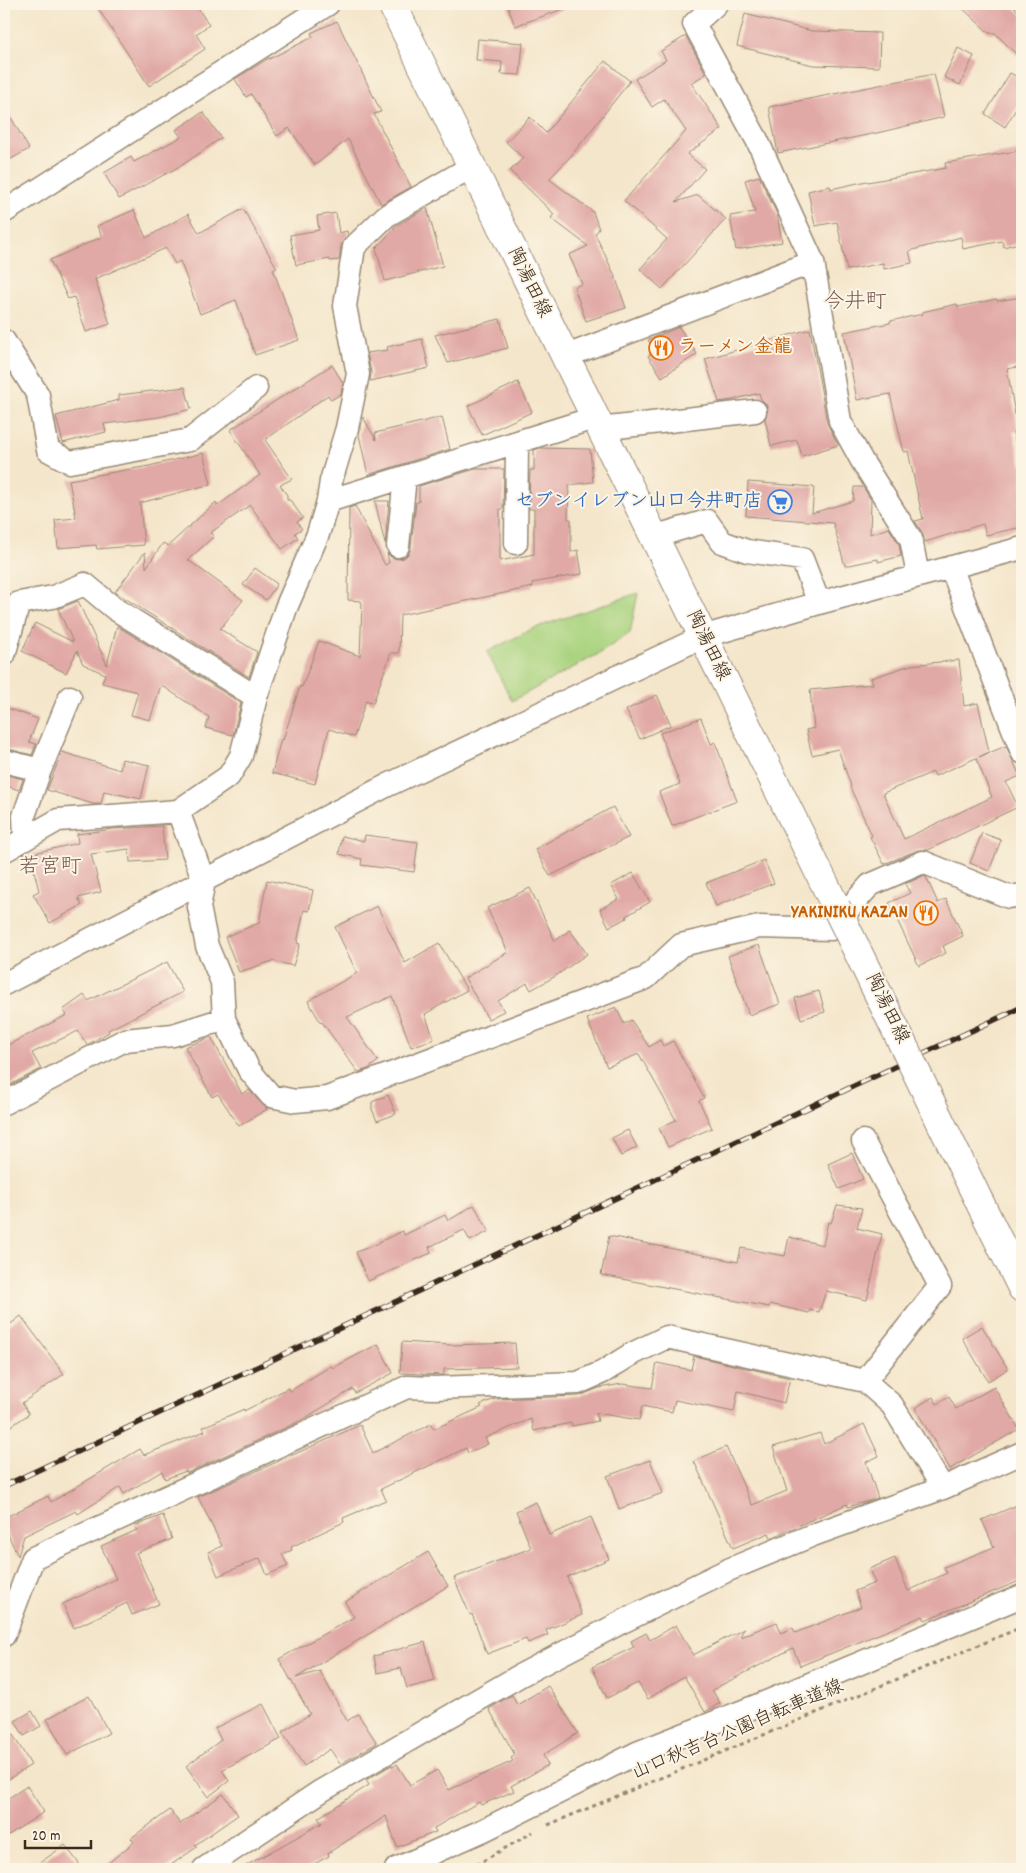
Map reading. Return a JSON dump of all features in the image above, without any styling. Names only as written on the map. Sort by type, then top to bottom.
[{"type":"main road","name":"陶湯田線","points":[[392,4],[1022,1288]]},
{"type":"street","points":[[4,212],[328,4]]},
{"type":"street","points":[[716,4],[694,24],[757,140],[813,262],[840,421],[862,461],[911,539],[918,576]]},
{"type":"street","points":[[4,851],[58,820],[178,811],[230,776],[241,756],[256,697],[286,608],[318,534],[347,428],[358,374],[345,306],[354,247],[386,216],[471,167]]},
{"type":"street","points":[[564,357],[813,262]]},
{"type":"street","points":[[4,341],[38,395],[48,450],[70,462],[190,440],[256,388]]},
{"type":"street","points":[[328,501],[517,442],[597,424],[756,411]]},
{"type":"street","points":[[516,543],[517,442]]},
{"type":"street","points":[[398,546],[405,477]]},
{"type":"street","points":[[653,537],[707,521],[722,542],[747,552],[802,559],[819,603]]},
{"type":"street","points":[[4,984],[388,785],[702,637],[1022,548]]},
{"type":"street","points":[[951,567],[1022,752]]},
{"type":"street","points":[[4,655],[19,603],[53,598],[85,584],[115,609],[256,697]]},
{"type":"street","points":[[26,838],[24,816],[40,770],[70,697]]},
{"type":"street","points":[[4,760],[40,770]]},
{"type":"street","points":[[178,811],[204,881],[199,907],[208,946],[222,982],[224,1019],[249,1070],[271,1096],[295,1101],[327,1098],[646,978],[681,945],[759,927],[831,929],[870,885],[923,862],[1009,897],[1022,895]]},
{"type":"street","points":[[4,1103],[125,1040],[173,1035],[224,1019]]},
{"type":"street","points":[[862,1141],[940,1286],[865,1381]]},
{"type":"street","points":[[4,1634],[33,1558],[407,1387],[434,1388],[578,1383],[603,1372],[630,1355],[667,1337],[865,1381],[892,1405],[943,1488]]},
{"type":"street","points":[[204,1869],[321,1791],[521,1675],[624,1621],[728,1570],[804,1539],[943,1488],[1022,1453]]},
{"type":"street","points":[[396,1869],[484,1830],[637,1753],[769,1701],[1022,1596]]},
{"type":"path","name":"山口秋吉台公園自転車道線","points":[[469,1869],[540,1828],[1022,1627]]},
{"type":"green space","points":[[638,593],[630,633],[600,653],[512,701],[487,652],[532,629]]},
{"type":"building","points":[[95,4],[195,4],[209,25],[196,34],[205,49],[149,86]]},
{"type":"building","points":[[507,4],[571,4],[572,6],[515,26]]},
{"type":"building","points":[[958,4],[1011,4],[1022,15],[1022,60],[995,33],[989,33]]},
{"type":"building","points":[[745,14],[812,31],[880,33],[879,67],[813,65],[737,46]]},
{"type":"building","points":[[337,21],[381,112],[374,114],[411,187],[381,204],[348,139],[315,165],[289,128],[277,136],[251,94],[246,97],[235,79],[269,58],[313,37],[311,33]]},
{"type":"building","points":[[686,36],[706,74],[691,83],[722,129],[687,154],[705,169],[676,202],[698,195],[726,219],[662,289],[640,269],[667,239],[624,201],[686,131],[664,99],[652,107],[635,79],[666,60],[661,51]]},
{"type":"building","points":[[478,39],[523,43],[520,75],[501,74],[502,62],[476,60]]},
{"type":"building","points":[[958,48],[974,56],[960,85],[944,77]]},
{"type":"building","points":[[605,61],[630,81],[571,156],[549,179],[593,212],[599,229],[595,234],[615,276],[626,308],[586,321],[574,287],[582,284],[569,255],[588,246],[551,218],[554,214],[510,171],[523,158],[506,142],[530,117],[546,133]]},
{"type":"building","points":[[1010,73],[1022,79],[1022,99],[1005,127],[985,114]]},
{"type":"building","points":[[934,74],[944,117],[778,153],[769,107]]},
{"type":"building","points":[[4,105],[29,149],[4,163]]},
{"type":"building","points":[[203,112],[221,138],[184,164],[119,199],[104,173],[131,157],[134,162],[181,137],[176,130]]},
{"type":"building","points":[[1017,151],[1022,183],[1022,242],[1004,247],[1002,241],[963,249],[961,237],[909,251],[912,263],[884,269],[883,263],[847,270],[837,222],[815,226],[808,191],[830,186],[831,189],[946,168],[945,163]]},
{"type":"building","points":[[759,176],[777,214],[782,242],[736,250],[730,216],[755,212],[745,180]]},
{"type":"building","points":[[427,208],[443,266],[385,281],[376,248],[394,227]]},
{"type":"building","points":[[243,209],[277,268],[273,269],[299,340],[255,355],[236,300],[200,314],[180,261],[175,264],[166,248],[95,279],[110,324],[86,332],[74,297],[68,299],[50,260],[102,237],[97,226],[134,210],[146,238],[188,214],[199,233]]},
{"type":"building","points":[[336,213],[339,233],[347,231],[348,235],[341,244],[339,260],[330,261],[330,259],[296,265],[290,235],[319,230],[317,216]]},
{"type":"building","points":[[1022,297],[1022,366],[1007,369],[1018,431],[1013,432],[1022,467],[1022,527],[986,535],[983,524],[925,542],[922,532],[915,521],[923,519],[908,451],[904,452],[890,394],[857,400],[844,332],[890,323],[890,321],[957,304],[958,307],[997,299],[997,301]]},
{"type":"building","points":[[500,319],[508,348],[448,363],[435,335]]},
{"type":"building","points":[[679,327],[697,354],[662,377],[648,356],[655,351],[648,340]]},
{"type":"building","points":[[810,329],[827,423],[838,445],[802,456],[797,440],[771,446],[765,419],[768,409],[759,393],[719,402],[705,359]]},
{"type":"building","points":[[422,339],[429,368],[370,381],[371,372],[367,353],[388,350],[387,347]]},
{"type":"building","points":[[332,365],[343,383],[341,394],[331,400],[328,395],[265,440],[292,479],[280,485],[287,495],[287,500],[290,500],[303,518],[297,522],[302,529],[295,533],[298,538],[282,549],[250,505],[210,533],[214,536],[188,560],[243,600],[220,629],[257,652],[249,677],[115,592],[145,552],[146,568],[163,543],[168,546],[216,502],[217,506],[260,475],[230,430]]},
{"type":"building","points":[[518,382],[532,412],[482,435],[468,406]]},
{"type":"building","points":[[185,387],[191,409],[159,417],[104,424],[106,432],[63,443],[56,416],[119,400],[119,395]]},
{"type":"building","points":[[363,417],[376,440],[375,433],[442,417],[450,449],[368,475],[359,435]]},
{"type":"building","points":[[540,448],[590,449],[593,482],[569,485],[568,519],[571,519],[571,552],[578,550],[582,574],[532,583],[533,587],[400,615],[399,653],[391,653],[373,703],[366,700],[354,737],[329,729],[315,784],[272,773],[281,739],[283,740],[300,686],[302,687],[319,641],[360,656],[362,604],[361,601],[348,600],[349,508],[355,506],[385,565],[389,563],[387,553],[397,559],[404,558],[409,553],[416,502],[419,502],[419,486],[475,469],[504,469],[503,509],[500,509],[500,561],[534,554],[534,509],[529,509],[530,470],[534,470],[534,450]]},
{"type":"building","points":[[203,453],[211,484],[140,503],[144,545],[97,549],[96,545],[58,548],[55,520],[76,518],[69,480],[149,466]]},
{"type":"building","points":[[748,482],[814,487],[812,513],[853,501],[854,487],[863,487],[871,500],[870,534],[889,528],[899,544],[901,556],[878,562],[878,559],[845,566],[833,523],[746,516]]},
{"type":"building","points":[[375,501],[389,501],[385,544]]},
{"type":"building","points":[[255,568],[277,584],[266,600],[243,585]]},
{"type":"building","points":[[78,601],[107,665],[117,626],[241,703],[233,735],[206,728],[209,717],[161,685],[150,720],[131,715],[138,692],[102,683],[105,674],[83,664],[77,651],[66,673],[22,651],[35,623],[73,642],[58,609]]},
{"type":"building","points":[[959,660],[964,706],[978,703],[989,752],[979,757],[1006,746],[1020,776],[1006,782],[1018,807],[928,850],[918,850],[884,864],[870,837],[872,836],[850,787],[838,749],[812,755],[806,730],[814,728],[810,690],[873,684],[871,678],[911,665]],"holes":[[[976,758],[992,797],[904,839],[883,793],[933,772],[935,776]]]},
{"type":"building","points":[[657,695],[671,725],[640,739],[626,710]]},
{"type":"building","points":[[4,707],[38,719],[29,742],[36,744],[32,755],[4,748]]},
{"type":"building","points":[[701,718],[711,744],[715,742],[737,801],[672,826],[659,792],[680,784],[660,733]]},
{"type":"building","points":[[62,752],[120,770],[122,759],[149,765],[141,799],[104,791],[101,804],[93,804],[47,790]]},
{"type":"building","points":[[4,774],[23,779],[19,790],[4,785]]},
{"type":"building","points":[[613,807],[629,837],[550,876],[535,849]]},
{"type":"building","points":[[162,826],[165,860],[130,862],[129,849],[91,854],[101,892],[78,898],[82,905],[50,923],[33,894],[39,891],[30,854],[78,843],[77,834],[113,829]]},
{"type":"building","points":[[982,833],[1001,840],[989,871],[970,863]]},
{"type":"building","points":[[365,835],[418,842],[414,872],[361,865],[362,859],[339,854],[342,836],[364,841]]},
{"type":"building","points":[[764,860],[774,883],[716,906],[706,883]]},
{"type":"building","points":[[633,873],[650,902],[626,916],[627,918],[609,927],[600,909],[619,899],[611,885]]},
{"type":"building","points":[[923,876],[926,877],[938,903],[946,899],[963,936],[943,946],[946,953],[919,966],[889,903],[910,893],[905,884]]},
{"type":"building","points":[[267,880],[313,890],[309,911],[304,910],[297,943],[300,944],[293,966],[273,961],[239,972],[225,937],[259,923]]},
{"type":"building","points":[[530,888],[555,941],[570,930],[587,954],[554,977],[531,990],[527,983],[498,1001],[504,1011],[488,1019],[465,978],[508,952],[487,908]]},
{"type":"building","points":[[377,906],[405,963],[439,943],[467,990],[425,1014],[434,1039],[411,1047],[392,996],[347,1017],[378,1061],[368,1069],[358,1072],[321,1023],[308,1001],[357,973],[335,927]]},
{"type":"building","points":[[759,945],[780,1004],[749,1015],[728,956]]},
{"type":"building","points":[[167,962],[183,992],[108,1030],[109,1032],[87,1045],[78,1031],[32,1053],[41,1069],[4,1088],[4,1047],[67,1015],[63,1010],[84,995],[88,1001]]},
{"type":"building","points":[[819,991],[825,1012],[801,1019],[795,998]]},
{"type":"building","points":[[616,1007],[624,1024],[631,1020],[649,1047],[660,1040],[663,1046],[673,1041],[704,1098],[699,1101],[712,1128],[668,1147],[659,1128],[676,1120],[639,1054],[607,1067],[587,1019]]},
{"type":"building","points":[[211,1037],[242,1094],[249,1090],[267,1109],[239,1126],[218,1094],[212,1097],[185,1047]]},
{"type":"building","points":[[388,1095],[396,1114],[377,1121],[372,1109],[372,1102]]},
{"type":"building","points":[[628,1130],[637,1147],[621,1156],[612,1138]]},
{"type":"building","points":[[852,1153],[863,1179],[839,1189],[828,1164]]},
{"type":"building","points":[[474,1205],[489,1231],[470,1241],[464,1230],[429,1247],[431,1253],[368,1281],[356,1252],[380,1243],[403,1231],[404,1235],[445,1215],[448,1221]]},
{"type":"building","points":[[837,1205],[862,1208],[857,1228],[882,1234],[867,1300],[826,1291],[819,1312],[810,1310],[809,1313],[770,1304],[769,1307],[601,1275],[609,1236],[738,1262],[741,1248],[785,1256],[789,1237],[823,1245],[828,1222],[831,1223]]},
{"type":"building","points":[[21,1316],[64,1374],[22,1403],[29,1414],[4,1431],[4,1329]]},
{"type":"building","points":[[982,1326],[1008,1369],[988,1381],[962,1338]]},
{"type":"building","points":[[402,1342],[450,1345],[515,1343],[517,1367],[444,1369],[444,1375],[400,1373]]},
{"type":"building","points":[[378,1344],[393,1373],[355,1393],[353,1389],[300,1421],[187,1473],[186,1471],[165,1479],[162,1471],[124,1494],[120,1487],[78,1514],[76,1511],[24,1536],[18,1556],[4,1526],[4,1518],[48,1496],[51,1502],[140,1449],[144,1455],[205,1431],[203,1427],[244,1409],[244,1411],[288,1388],[290,1391],[331,1366],[333,1368]]},
{"type":"building","points":[[694,1356],[790,1378],[784,1403],[738,1391],[734,1412],[675,1400],[672,1412],[642,1406],[639,1420],[596,1413],[598,1421],[572,1426],[571,1423],[534,1431],[531,1419],[485,1438],[488,1444],[468,1453],[466,1448],[381,1489],[386,1500],[343,1518],[344,1522],[291,1547],[292,1550],[282,1554],[288,1566],[267,1575],[260,1558],[218,1576],[208,1552],[222,1546],[198,1497],[360,1425],[373,1453],[431,1424],[434,1429],[495,1399],[579,1396],[599,1388],[622,1384],[652,1388],[657,1363],[691,1370]]},
{"type":"building","points":[[994,1387],[1019,1429],[950,1469],[915,1408],[933,1397],[937,1404],[949,1397],[956,1409]]},
{"type":"building","points":[[864,1424],[879,1456],[866,1462],[878,1498],[848,1507],[847,1504],[771,1538],[769,1533],[733,1548],[694,1461],[726,1447],[752,1505],[787,1491],[773,1447],[820,1433],[824,1444]]},
{"type":"building","points":[[650,1460],[663,1493],[619,1509],[607,1476]]},
{"type":"building","points":[[536,1502],[549,1535],[591,1517],[609,1559],[567,1577],[582,1615],[546,1630],[548,1635],[528,1643],[526,1639],[487,1654],[472,1614],[470,1615],[454,1578],[531,1548],[516,1511]]},
{"type":"building","points":[[1022,1503],[1022,1580],[925,1620],[923,1616],[800,1666],[793,1648],[712,1690],[720,1703],[705,1712],[684,1676],[648,1699],[638,1683],[607,1698],[592,1667],[634,1647],[631,1641],[646,1633],[650,1640],[676,1625],[693,1655],[744,1629],[740,1637],[777,1622],[781,1633],[793,1628],[795,1633],[861,1607],[855,1591],[875,1583],[869,1569],[895,1558],[908,1591],[947,1573],[944,1567],[994,1547],[982,1520]]},
{"type":"building","points":[[163,1515],[172,1539],[136,1553],[159,1604],[132,1615],[127,1603],[74,1628],[63,1604],[116,1579],[101,1546],[137,1530],[135,1526]]},
{"type":"building","points":[[428,1552],[448,1586],[296,1678],[320,1671],[347,1721],[358,1714],[377,1743],[340,1764],[330,1749],[304,1766],[282,1732],[310,1714],[279,1659],[354,1617],[345,1602]]},
{"type":"building","points":[[425,1642],[435,1681],[407,1688],[401,1668],[377,1673],[374,1656]]},
{"type":"building","points":[[548,1686],[578,1733],[543,1755],[548,1765],[511,1786],[514,1791],[481,1805],[479,1802],[434,1828],[436,1832],[397,1847],[386,1816],[328,1853],[329,1856],[305,1869],[240,1869],[322,1823],[318,1818],[369,1785],[366,1780],[392,1765],[393,1767],[397,1764],[410,1785],[437,1770],[449,1790],[513,1761],[511,1758],[515,1755],[489,1709],[512,1695],[517,1705]]},
{"type":"building","points":[[89,1696],[109,1733],[67,1755],[47,1719]]},
{"type":"building","points":[[263,1704],[281,1739],[222,1770],[229,1781],[208,1797],[186,1766],[221,1740],[215,1728]]},
{"type":"building","points":[[32,1711],[41,1726],[24,1736],[15,1721]]},
{"type":"building","points":[[4,1720],[31,1765],[4,1782]]},
{"type":"building","points":[[27,1786],[44,1812],[4,1838],[4,1801]]},
{"type":"building","points":[[223,1794],[238,1815],[165,1869],[101,1869],[134,1842],[131,1838],[170,1810],[180,1824]]},
{"type":"building","points":[[65,1845],[83,1869],[31,1869]]},
{"type":"railway","points":[[4,1486],[1022,1007]]},
{"type":"place","name":"ラーメン金龍","points":[[661,348]]},
{"type":"place","name":"セブンイレブン山口今井町店","points":[[780,502]]},
{"type":"place","name":"YAKINIKU KAZAN","points":[[926,913]]},
{"type":"district","name":"今井町","points":[[855,303]]},
{"type":"district","name":"若宮町","points":[[50,868]]}]
